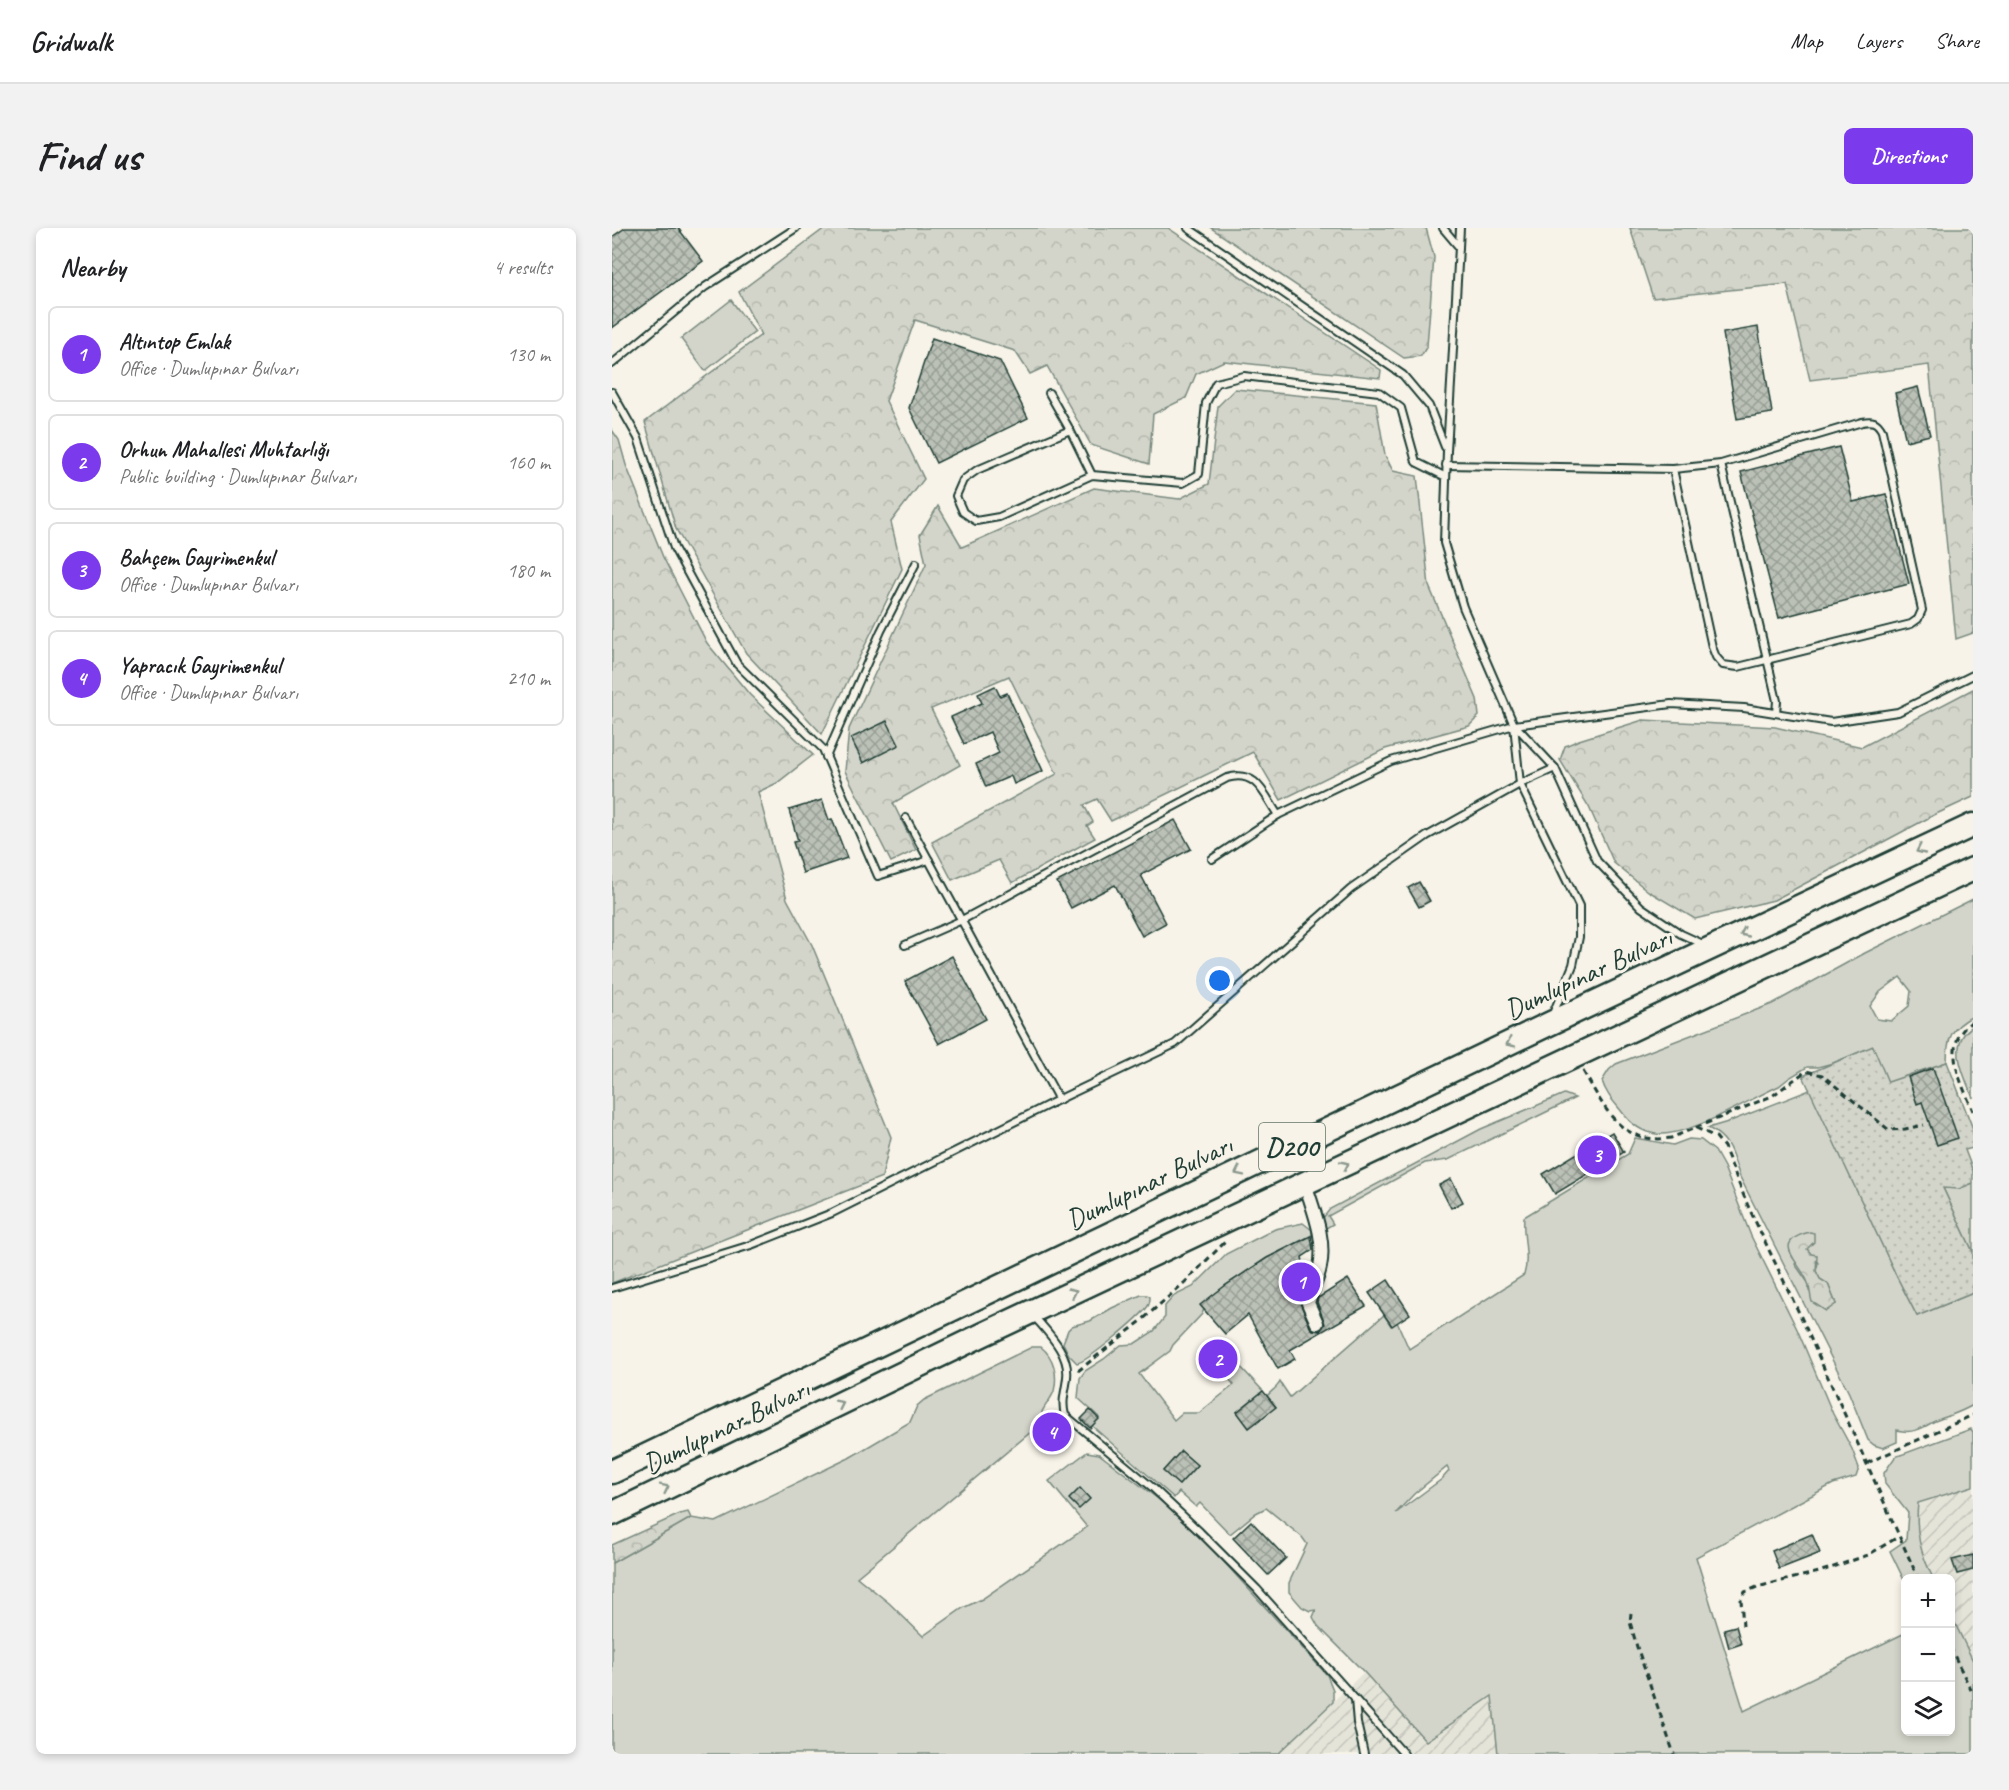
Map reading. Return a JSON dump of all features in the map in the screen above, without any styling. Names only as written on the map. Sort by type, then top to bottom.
[{"type":"highway","name":"Dumlupınar Bulvarı","points":[[612,1472],[1549,1024],[1973,825]]},
{"type":"highway","name":"Dumlupınar Bulvarı","points":[[612,1514],[1030,1312],[1973,869]]},
{"type":"street","points":[[1305,1184],[1320,1231],[1322,1256],[1320,1269],[1308,1303],[1317,1323]]},
{"type":"lane","points":[[612,364],[705,287],[796,228]]},
{"type":"lane","points":[[1188,228],[1403,375],[1429,406],[1447,451]]},
{"type":"lane","points":[[1443,228],[1459,247]]},
{"type":"lane","points":[[1461,228],[1446,465],[1444,543],[1463,607],[1514,725],[1520,784],[1579,906],[1579,937],[1573,965],[1549,1024]]},
{"type":"lane","points":[[1070,430],[977,470],[963,480],[956,496],[963,512],[976,521],[999,517],[1092,475],[1183,483],[1199,474],[1206,403],[1216,383],[1244,376],[1379,392],[1401,408],[1416,462],[1446,477]]},
{"type":"lane","points":[[612,392],[638,438],[674,548],[737,664],[823,749],[878,876],[929,860]]},
{"type":"lane","points":[[1050,393],[1092,475]]},
{"type":"lane","points":[[1446,465],[1673,469],[1721,464],[1873,420],[1879,424],[1882,431],[1922,610],[1918,619],[1911,624],[1738,666],[1723,665],[1716,657],[1673,469]]},
{"type":"lane","points":[[1721,464],[1777,700],[1776,714]]},
{"type":"lane","points":[[826,757],[881,631],[916,563]]},
{"type":"lane","points":[[1212,859],[1278,815],[1391,761],[1514,725],[1671,704],[1744,708],[1831,722],[1898,712],[1973,675]]},
{"type":"lane","points":[[1514,725],[1555,768],[1597,861],[1641,907],[1681,934],[1712,949]]},
{"type":"lane","points":[[612,1288],[751,1245],[832,1213],[1175,1044],[1351,889],[1427,836],[1520,784],[1555,768]]},
{"type":"lane","points":[[905,945],[962,920],[1227,778],[1239,774],[1256,781],[1278,815]]},
{"type":"lane","points":[[906,818],[1059,1100]]},
{"type":"lane","points":[[1030,1312],[1052,1338],[1067,1361],[1068,1373],[1062,1407],[1070,1420],[1153,1488],[1200,1532],[1257,1589],[1404,1754]]},
{"type":"lane","points":[[1355,1699],[1357,1723],[1364,1754]]},
{"type":"path","points":[[1973,1021],[1966,1025],[1956,1038],[1953,1052],[1973,1112]]},
{"type":"path","points":[[1574,1057],[1609,1114],[1628,1132],[1653,1140],[1671,1138],[1772,1096],[1806,1071],[1822,1075],[1889,1130],[1905,1130],[1924,1125]]},
{"type":"path","points":[[1696,1128],[1716,1137],[1724,1147],[1748,1206],[1802,1317],[1916,1574]]},
{"type":"path","points":[[1066,1387],[1082,1367],[1140,1322],[1192,1276],[1233,1234]]},
{"type":"path","points":[[1867,1463],[1973,1415]]},
{"type":"path","points":[[1743,1626],[1741,1599],[1744,1592],[1868,1556],[1898,1537]]},
{"type":"path","points":[[1630,1613],[1630,1622],[1637,1647],[1674,1754]]},
{"type":"path","points":[[1955,1657],[1973,1694]]},
{"type":"shaded area","points":[[1973,1486],[1973,1661],[1955,1623],[1955,1574],[1931,1574],[1925,1562],[1916,1526],[1918,1503]]},
{"type":"shaded area","points":[[1364,1672],[1426,1741],[1493,1696],[1498,1754],[1278,1754]]},
{"type":"green space","points":[[825,228],[1168,228],[1381,370],[1380,378],[1224,361],[1196,374],[1186,398],[1153,414],[1149,464],[1091,445],[1047,366],[1030,374],[1015,351],[915,320],[886,401],[924,479],[891,522],[902,569],[822,734],[746,653],[676,529],[645,422],[761,335],[739,292]]},
{"type":"green space","points":[[1211,228],[1426,228],[1434,257],[1427,346],[1421,356],[1404,358]]},
{"type":"green space","points":[[1630,228],[1973,228],[1973,633],[1956,639],[1929,365],[1810,380],[1787,284],[1653,298]]},
{"type":"green space","points":[[731,300],[755,332],[705,371],[681,339]]},
{"type":"green space","points":[[1235,389],[1376,403],[1385,455],[1393,471],[1417,476],[1429,586],[1477,699],[1479,716],[1469,726],[1385,749],[1281,800],[1253,752],[1111,821],[1097,799],[1084,805],[1093,822],[1087,826],[1095,838],[1012,883],[999,860],[952,880],[932,842],[1057,774],[1009,676],[931,709],[960,765],[893,803],[916,850],[891,862],[845,771],[849,729],[926,564],[920,535],[938,506],[962,547],[1094,488],[1179,499],[1209,484],[1218,406]]},
{"type":"green space","points":[[612,430],[619,440],[626,465],[663,557],[707,643],[750,695],[813,755],[777,783],[758,792],[787,899],[812,945],[891,1137],[882,1177],[612,1283]]},
{"type":"green space","points":[[1973,689],[1973,797],[1934,815],[1774,900],[1695,919],[1648,891],[1614,863],[1589,807],[1560,760],[1565,746],[1643,720],[1775,727],[1862,747]]},
{"type":"green space","points":[[1973,899],[1973,1016],[1955,1029],[1952,1034],[1949,1040],[1947,1062],[1887,1083],[1873,1047],[1833,1063],[1807,1067],[1779,1086],[1718,1116],[1685,1130],[1669,1133],[1651,1133],[1636,1126],[1625,1116],[1606,1090],[1602,1081],[1616,1064],[1772,1004],[1865,953]],"holes":[[[1900,977],[1911,991],[1909,1006],[1891,1021],[1877,1019],[1870,1006],[1880,992]]]},
{"type":"green space","points":[[1973,1026],[1973,1098],[1962,1070],[1959,1050],[1960,1041]]},
{"type":"green space","points":[[1873,1046],[1888,1082],[1947,1062],[1973,1129],[1973,1148],[1965,1150],[1973,1171],[1973,1183],[1959,1189],[1943,1188],[1973,1252],[1973,1293],[1917,1316],[1803,1076]]},
{"type":"green space","points":[[1810,1090],[1917,1316],[1973,1293],[1973,1405],[1916,1430],[1897,1430],[1897,1442],[1883,1448],[1868,1440],[1849,1393],[1740,1177],[1730,1148],[1722,1137],[1708,1128]],"holes":[[[1807,1249],[1818,1263],[1816,1271],[1820,1279],[1828,1284],[1836,1304],[1831,1306],[1809,1291],[1809,1284],[1795,1264]]]},
{"type":"green space","points":[[1564,1094],[1575,1098],[1448,1160],[1425,1163],[1328,1216],[1333,1224],[1323,1230],[1323,1218],[1330,1209],[1481,1129]]},
{"type":"green space","points":[[1635,1138],[1673,1145],[1689,1139],[1701,1140],[1715,1151],[1724,1167],[1751,1236],[1797,1329],[1859,1468],[1856,1477],[1833,1484],[1696,1557],[1744,1711],[1901,1635],[1901,1736],[1955,1736],[1955,1623],[1973,1661],[1973,1754],[1498,1754],[1492,1696],[1426,1741],[1364,1672],[1318,1626],[1313,1617],[1316,1610],[1310,1611],[1302,1607],[1289,1592],[1289,1583],[1307,1544],[1302,1537],[1266,1508],[1256,1513],[1230,1534],[1200,1503],[1196,1507],[1179,1492],[1174,1498],[1092,1426],[1099,1417],[1078,1398],[1080,1378],[1085,1371],[1121,1345],[1134,1344],[1154,1331],[1165,1317],[1165,1306],[1174,1296],[1193,1287],[1226,1254],[1275,1229],[1303,1223],[1312,1230],[1312,1235],[1267,1258],[1201,1305],[1204,1309],[1202,1314],[1170,1351],[1139,1374],[1174,1420],[1182,1413],[1199,1413],[1234,1385],[1225,1374],[1238,1364],[1263,1391],[1237,1412],[1249,1428],[1276,1407],[1267,1396],[1280,1382],[1290,1397],[1384,1315],[1391,1326],[1397,1322],[1409,1349],[1524,1275],[1526,1261],[1524,1217],[1628,1154]],"holes":[[[1181,1451],[1197,1465],[1179,1485],[1163,1471]],[[1447,1467],[1449,1471],[1442,1479],[1396,1513],[1414,1494]]]},
{"type":"green space","points":[[1973,1183],[1973,1252],[1943,1188],[1959,1188]]},
{"type":"green space","points":[[1814,1233],[1814,1242],[1807,1249],[1811,1254],[1817,1255],[1816,1271],[1820,1279],[1828,1284],[1836,1304],[1826,1311],[1812,1302],[1808,1283],[1789,1247],[1791,1241],[1798,1236]]},
{"type":"green space","points":[[1141,1295],[1150,1297],[1148,1306],[1114,1338],[1083,1361],[1077,1363],[1069,1355],[1063,1343],[1072,1326],[1090,1321]]},
{"type":"green space","points":[[1032,1347],[1041,1347],[1045,1351],[1052,1361],[1055,1373],[1054,1391],[1042,1412],[1044,1421],[857,1577],[889,1603],[923,1636],[963,1608],[982,1599],[1087,1527],[1049,1481],[1087,1452],[1099,1454],[1166,1505],[1203,1539],[1327,1675],[1333,1690],[1333,1702],[1278,1754],[612,1754],[612,1563],[691,1518],[716,1522],[849,1458],[910,1422],[917,1406],[924,1400]]},
{"type":"green space","points":[[1971,1429],[1973,1432],[1973,1486],[1918,1503],[1917,1523],[1920,1542],[1931,1574],[1901,1574],[1890,1551],[1906,1540],[1908,1513],[1885,1484],[1884,1473],[1895,1457]]},
{"type":"green space","points":[[688,1512],[691,1518],[612,1563],[612,1545]]},
{"type":"building","points":[[625,228],[678,228],[703,261],[612,328],[612,237]]},
{"type":"building","points":[[1758,327],[1772,413],[1737,419],[1723,333]]},
{"type":"building","points":[[932,338],[1000,361],[1028,418],[936,463],[909,408]]},
{"type":"building","points":[[1918,387],[1930,435],[1906,441],[1895,393]]},
{"type":"building","points":[[1839,447],[1853,502],[1886,494],[1909,584],[1779,618],[1741,472]]},
{"type":"building","points":[[995,686],[1000,696],[1007,693],[1043,771],[1014,784],[1011,776],[986,787],[976,764],[999,753],[990,732],[964,744],[951,717],[982,703],[978,694]]},
{"type":"building","points":[[887,721],[899,745],[863,763],[851,738]]},
{"type":"building","points":[[822,800],[847,858],[803,873],[793,842],[798,841],[789,810]]},
{"type":"building","points":[[1175,820],[1191,849],[1141,875],[1166,923],[1142,936],[1115,885],[1071,908],[1057,882]]},
{"type":"building","points":[[1419,882],[1430,901],[1419,907],[1408,888]]},
{"type":"building","points":[[952,956],[986,1019],[939,1044],[905,981]]},
{"type":"building","points":[[1933,1068],[1958,1138],[1937,1145],[1922,1102],[1917,1104],[1908,1077]]},
{"type":"building","points":[[1612,1132],[1624,1152],[1555,1194],[1543,1174]]},
{"type":"building","points":[[1451,1179],[1463,1202],[1451,1208],[1439,1185]]},
{"type":"building","points":[[1311,1236],[1313,1250],[1302,1257],[1307,1281],[1300,1302],[1310,1327],[1320,1331],[1325,1324],[1317,1302],[1318,1298],[1348,1279],[1366,1306],[1290,1350],[1295,1359],[1278,1369],[1248,1315],[1225,1334],[1200,1305],[1267,1258]]},
{"type":"building","points":[[1388,1280],[1410,1314],[1392,1326],[1369,1293]]},
{"type":"building","points":[[1218,1339],[1238,1364],[1218,1379],[1198,1354]]},
{"type":"building","points":[[1263,1391],[1276,1407],[1249,1428],[1237,1412]]},
{"type":"building","points":[[1090,1410],[1099,1419],[1090,1428],[1081,1419]]},
{"type":"building","points":[[1052,1417],[1067,1433],[1052,1447],[1037,1431]]},
{"type":"building","points":[[1181,1451],[1197,1465],[1179,1485],[1163,1471]]},
{"type":"building","points":[[1080,1488],[1090,1499],[1079,1509],[1069,1499]]},
{"type":"building","points":[[1251,1521],[1286,1558],[1268,1575],[1233,1538]]},
{"type":"building","points":[[1812,1534],[1820,1553],[1779,1569],[1772,1551]]},
{"type":"building","points":[[1973,1555],[1973,1570],[1957,1574],[1952,1560]]},
{"type":"building","points":[[1736,1626],[1741,1644],[1729,1648],[1724,1629]]},
{"type":"place","name":"Bahçem Gayrimenkul","points":[[1597,1155]]},
{"type":"place","name":"Altıntop Emlak","points":[[1301,1282]]},
{"type":"place","name":"Orhun Mahallesi Muhtarlığı","points":[[1218,1359]]},
{"type":"place","name":"Yapracık Gayrimenkul","points":[[1052,1432]]}]
